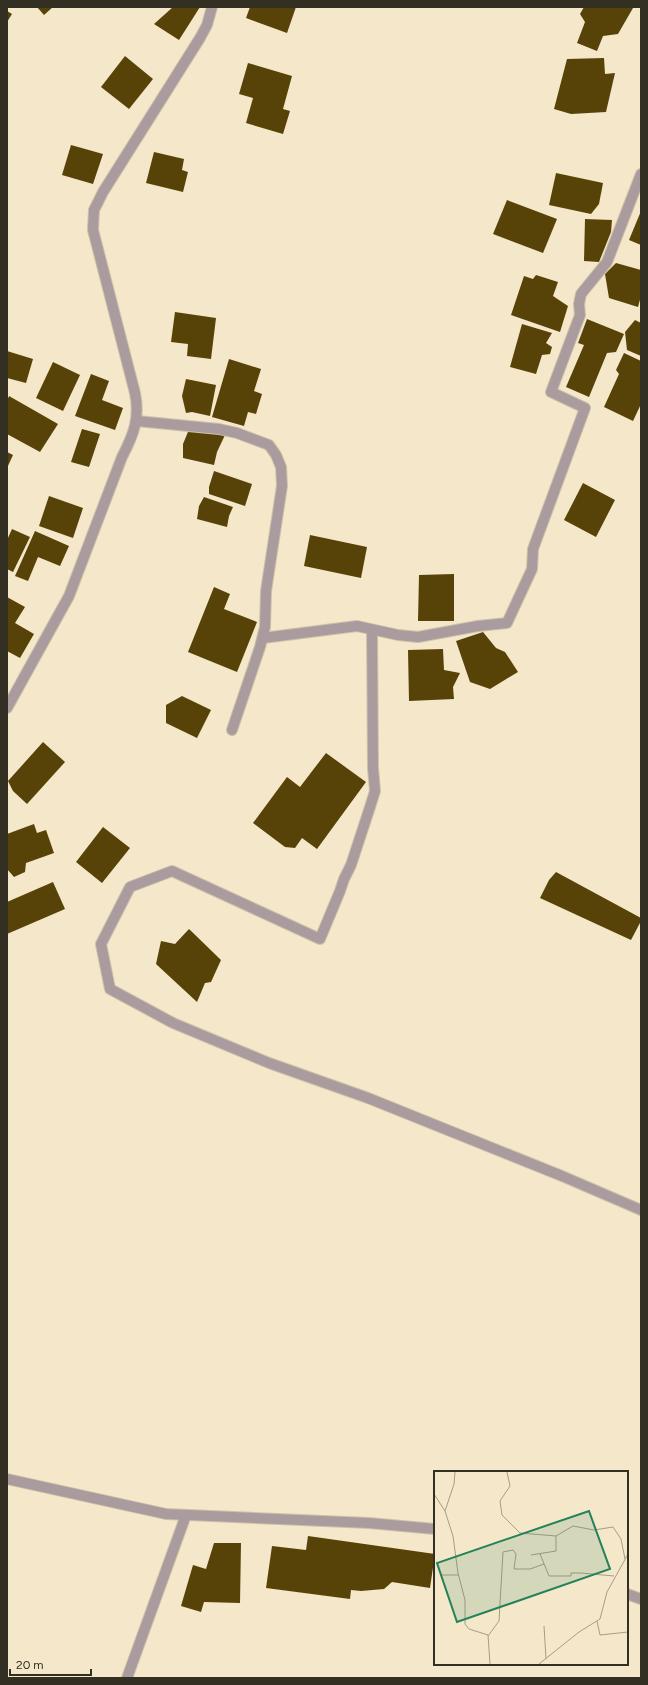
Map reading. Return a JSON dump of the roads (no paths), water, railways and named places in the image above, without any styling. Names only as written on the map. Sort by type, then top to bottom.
[{"type":"street","points":[[7,708],[69,596],[137,421],[138,404],[93,230],[94,210],[100,196],[200,38],[207,25],[212,7]]},
{"type":"street","points":[[263,638],[357,626],[418,638],[478,626],[507,623],[532,570],[533,549],[584,408],[551,392],[580,315],[579,304],[581,294],[607,262],[641,174]]},
{"type":"street","points":[[137,421],[219,429],[269,445],[276,455],[281,467],[282,486],[266,591],[267,614],[263,638],[232,730]]},
{"type":"street","points":[[372,630],[373,752],[375,791],[351,865],[320,939],[172,871],[130,887],[102,944],[110,989],[173,1023],[269,1063],[375,1101],[562,1176],[641,1210]]},
{"type":"street","points":[[7,1480],[166,1514],[369,1523],[434,1529]]},
{"type":"street","points":[[127,1678],[186,1515]]},
{"type":"street","points":[[628,1594],[641,1600]]}]
